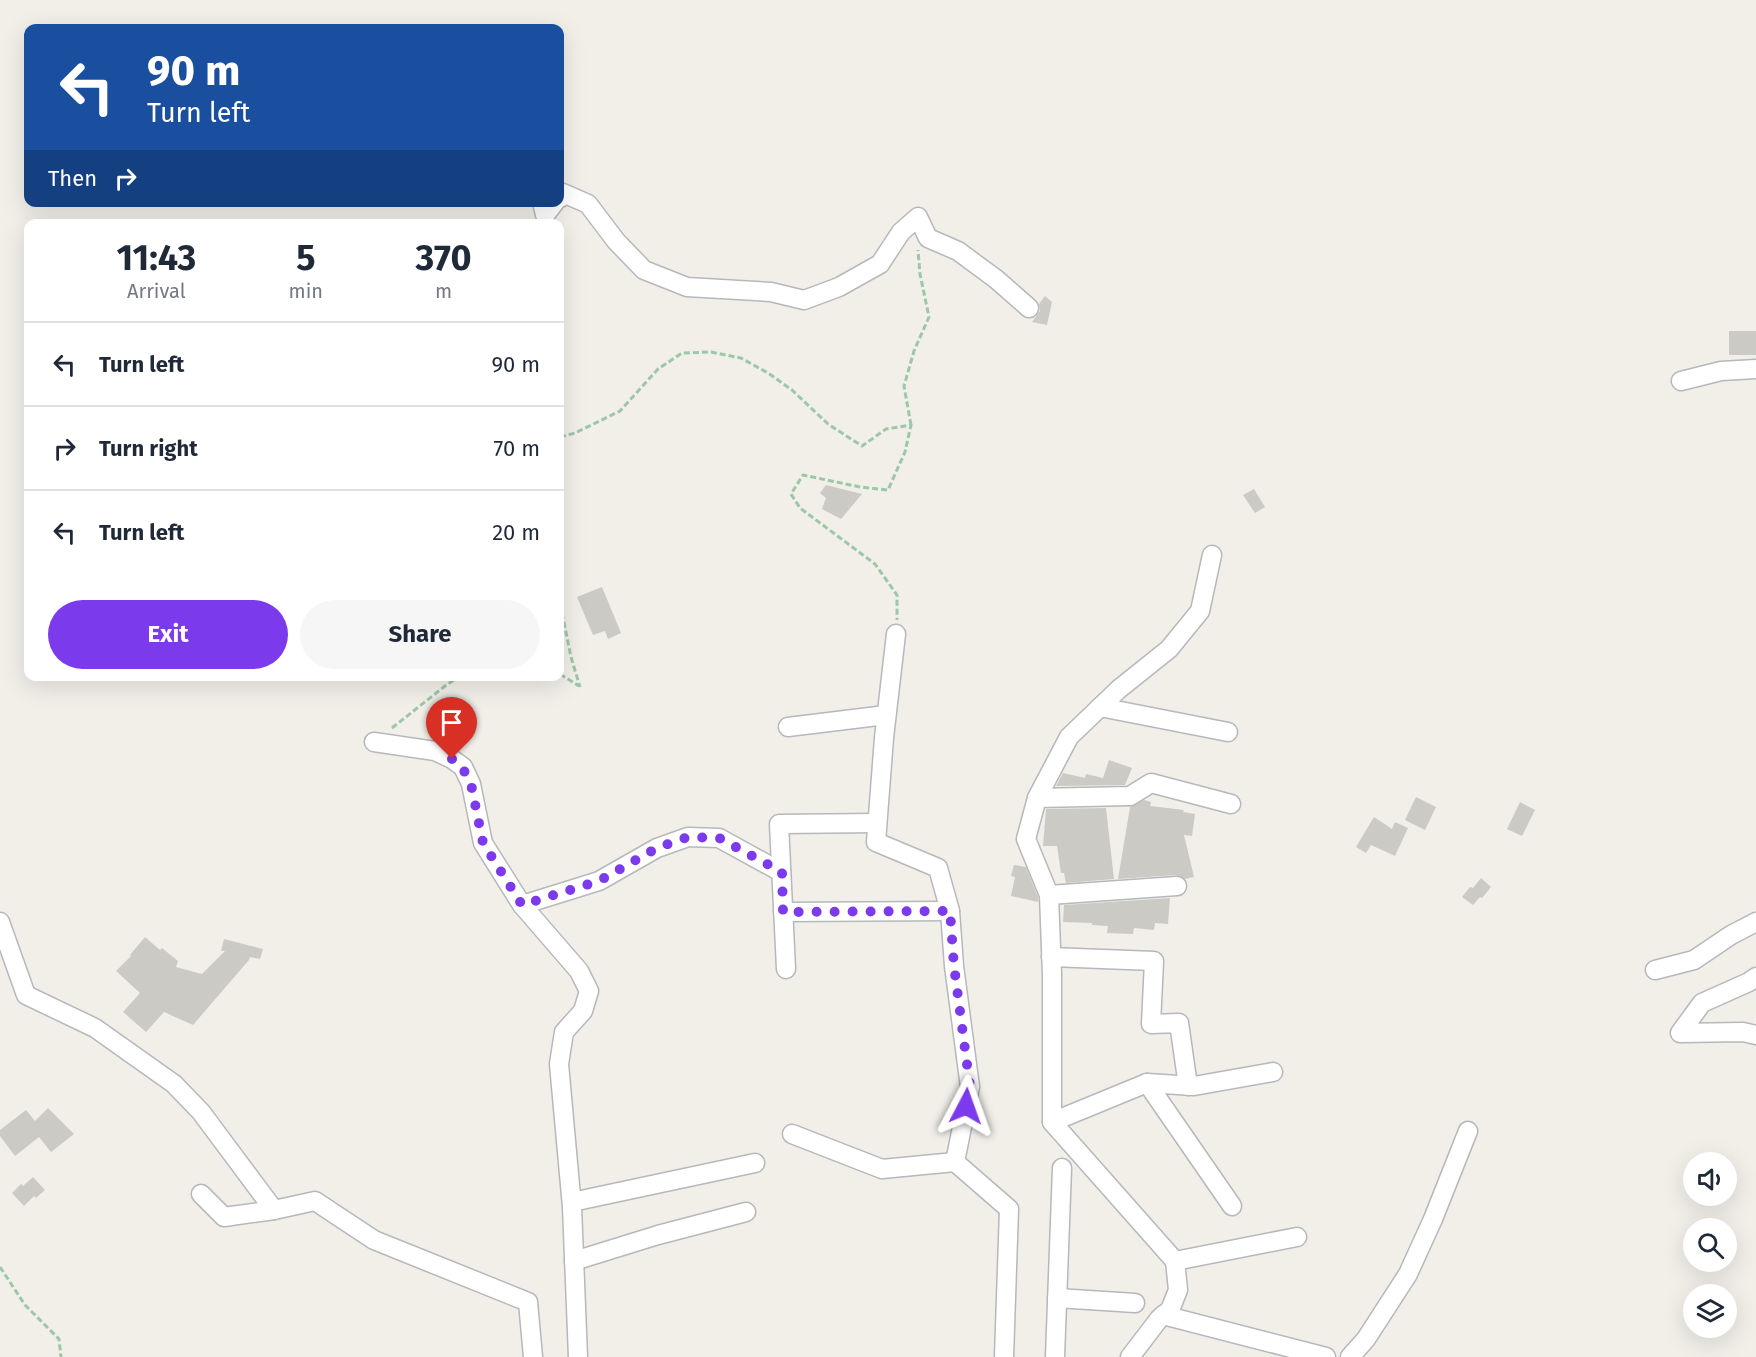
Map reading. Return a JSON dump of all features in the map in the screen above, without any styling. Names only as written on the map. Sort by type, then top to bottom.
[{"type":"street","points":[[564,193],[588,204],[616,241],[644,270],[687,287],[771,292],[804,300],[839,287],[880,264],[902,232],[918,217],[928,238],[958,251],[996,279],[1029,308]]},
{"type":"street","points":[[543,207],[545,215],[551,207]]},
{"type":"street","points":[[1681,381],[1721,371],[1756,369]]},
{"type":"street","points":[[1131,1357],[1159,1319],[1170,1310],[1178,1290],[1174,1261],[1052,1122],[1049,895],[1026,839],[1037,798],[1069,737],[1119,689],[1169,649],[1200,611],[1212,555]]},
{"type":"street","points":[[896,634],[886,715],[876,842],[938,868],[950,911],[954,966],[970,1087],[955,1161]]},
{"type":"street","points":[[1100,707],[1228,732]]},
{"type":"street","points":[[788,727],[886,715]]},
{"type":"street","points":[[374,742],[435,750],[462,767],[471,784],[483,843],[522,905],[579,971],[589,991],[583,1011],[564,1032],[560,1064],[572,1202],[578,1357]]},
{"type":"street","points":[[1037,798],[1130,796],[1151,783],[1231,804]]},
{"type":"street","points":[[786,969],[779,824],[877,823]]},
{"type":"street","points":[[522,905],[599,881],[657,848],[688,837],[719,838],[782,872]]},
{"type":"street","points":[[1049,895],[1177,886]]},
{"type":"street","points":[[783,912],[950,911]]},
{"type":"street","points":[[0,922],[26,995],[95,1028],[174,1084],[201,1112],[274,1210]]},
{"type":"street","points":[[1655,970],[1694,960],[1731,935],[1756,922]]},
{"type":"street","points":[[1051,957],[1154,961],[1151,1024],[1179,1023],[1188,1086]]},
{"type":"street","points":[[1756,977],[1702,1003],[1680,1034],[1743,1032],[1756,1035]]},
{"type":"street","points":[[1052,1122],[1147,1083],[1194,1086],[1273,1072]]},
{"type":"street","points":[[1147,1083],[1232,1206]]},
{"type":"street","points":[[1350,1357],[1366,1339],[1408,1274],[1468,1131]]},
{"type":"street","points":[[792,1134],[882,1169],[955,1161],[1009,1209],[1004,1357]]},
{"type":"street","points":[[572,1202],[755,1163]]},
{"type":"street","points":[[1055,1357],[1062,1168]]},
{"type":"street","points":[[201,1194],[224,1217],[315,1201],[374,1240],[528,1302],[533,1357]]},
{"type":"street","points":[[574,1261],[658,1235],[746,1212]]},
{"type":"street","points":[[1174,1261],[1297,1237]]},
{"type":"street","points":[[1057,1298],[1135,1303]]},
{"type":"street","points":[[1163,1315],[1326,1357]]},
{"type":"path","points":[[896,634],[897,595],[876,564],[800,508],[791,494],[803,476],[888,490],[905,452],[911,425],[904,386],[914,351],[929,317],[920,274],[914,221]]},
{"type":"path","points":[[564,436],[620,411],[658,369],[682,353],[711,352],[741,358],[792,390],[828,424],[862,446],[886,429],[911,425]]},
{"type":"path","points":[[564,623],[580,687],[564,677]]},
{"type":"path","points":[[374,742],[452,681]]},
{"type":"path","points":[[0,1267],[25,1305],[59,1339],[62,1357]]},
{"type":"building","points":[[1045,296],[1052,302],[1047,325],[1032,322],[1040,311],[1039,304]]},
{"type":"building","points":[[1729,331],[1756,331],[1756,355],[1729,355]]},
{"type":"building","points":[[826,485],[862,494],[841,519],[822,509],[826,498],[820,493]]},
{"type":"building","points":[[1254,489],[1265,507],[1255,513],[1243,495]]},
{"type":"building","points":[[602,587],[621,633],[608,639],[605,631],[593,635],[577,597]]},
{"type":"building","points":[[1109,760],[1132,768],[1125,785],[1056,786],[1063,773],[1085,778],[1086,774],[1103,778]]},
{"type":"building","points":[[1416,797],[1436,807],[1425,830],[1405,820]]},
{"type":"building","points":[[1144,800],[1151,802],[1150,806],[1184,810],[1183,812],[1195,814],[1192,836],[1184,835],[1194,877],[1185,879],[1176,875],[1118,879],[1130,807]]},
{"type":"building","points":[[1520,802],[1535,810],[1522,836],[1507,829]]},
{"type":"building","points":[[1106,808],[1114,879],[1066,883],[1064,873],[1061,873],[1057,846],[1043,846],[1046,809]]},
{"type":"building","points":[[1374,817],[1392,829],[1395,822],[1408,828],[1395,856],[1371,845],[1366,853],[1356,847]]},
{"type":"building","points":[[1014,865],[1026,867],[1038,902],[1011,896],[1015,877],[1011,876]]},
{"type":"building","points":[[1481,878],[1491,887],[1473,905],[1462,897]]},
{"type":"building","points":[[1170,898],[1168,924],[1155,923],[1154,930],[1134,928],[1133,934],[1107,933],[1108,926],[1063,922],[1064,905]]},
{"type":"building","points":[[145,937],[178,961],[176,967],[202,974],[225,951],[221,951],[224,939],[263,949],[260,959],[250,957],[193,1025],[164,1012],[146,1032],[123,1012],[140,993],[116,971]]},
{"type":"building","points":[[48,1108],[74,1134],[51,1152],[39,1137],[15,1156],[0,1136],[0,1130],[26,1110],[35,1121]]},
{"type":"building","points":[[33,1177],[45,1190],[36,1198],[34,1196],[24,1206],[12,1193]]},
{"type":"route","points":[[452,759],[462,767],[471,784],[483,843],[522,905],[599,881],[657,848],[688,837],[719,838],[782,872],[783,912],[950,911],[954,966],[970,1087],[966,1106]]}]
